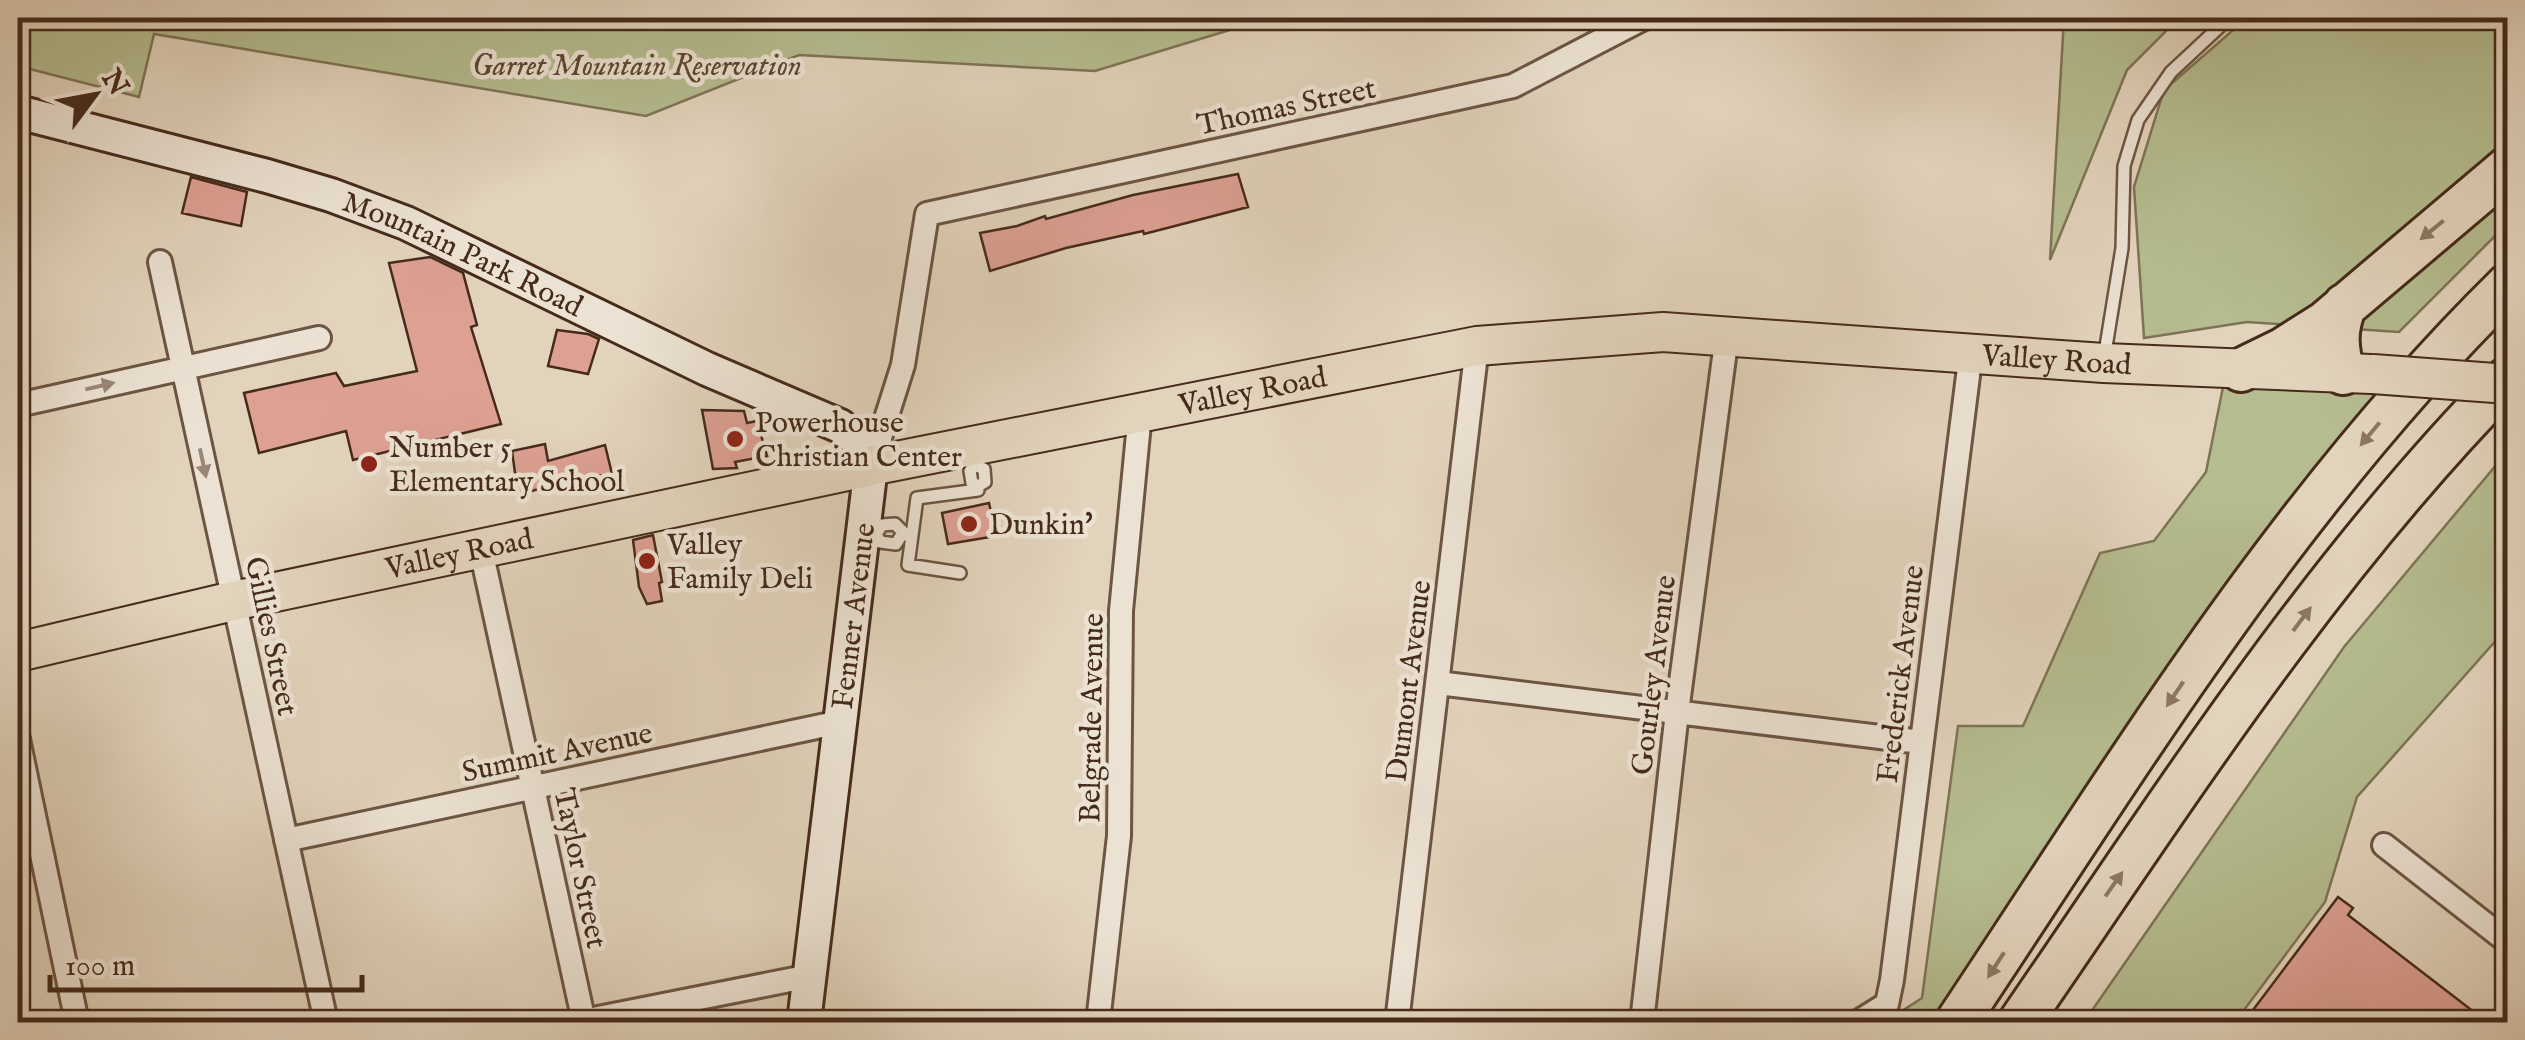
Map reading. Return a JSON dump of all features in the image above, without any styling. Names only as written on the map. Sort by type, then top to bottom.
[{"type":"highway","points":[[2241,370],[2284,349],[2325,322],[2508,168]]},
{"type":"highway","points":[[1958,1022],[2246,592],[2382,419],[2508,285]]},
{"type":"highway","points":[[2345,304],[2336,328],[2336,347],[2358,373]]},
{"type":"highway","points":[[2020,1022],[2318,597],[2408,486],[2508,381]]},
{"type":"main road","name":"Valley Road","points":[[18,652],[234,601],[871,466],[974,455],[1140,413],[1476,346],[1663,332],[2104,363],[2508,381]]},
{"type":"street","name":"Thomas Street","points":[[927,214],[1496,91],[1514,86],[1644,18]]},
{"type":"street","name":"Mountain Park Road","points":[[18,112],[267,176],[406,223],[707,369],[840,426],[860,442],[871,466]]},
{"type":"street","name":"Fenner Avenue","points":[[804,1022],[840,722],[869,533],[871,466],[903,365],[927,214]]},
{"type":"street","name":"Gillies Street","points":[[160,262],[326,1022]]},
{"type":"street","name":"Gourley Avenue","points":[[1642,1022],[1677,712],[1727,335]]},
{"type":"street","points":[[18,405],[319,338]]},
{"type":"street","name":"Dumont Avenue","points":[[1397,1022],[1476,346]]},
{"type":"street","name":"Frederick Avenue","points":[[1858,1022],[1887,1004],[1970,352]]},
{"type":"street","name":"Belgrade Avenue","points":[[1098,1022],[1120,836],[1121,610],[1140,413]]},
{"type":"street","name":"Taylor Street","points":[[482,550],[582,1022]]},
{"type":"street","points":[[1438,683],[1921,742]]},
{"type":"street","name":"Summit Avenue","points":[[286,840],[840,722]]},
{"type":"street","points":[[18,738],[76,1022]]},
{"type":"street","points":[[2384,846],[2505,935]]},
{"type":"street","points":[[582,1022],[810,976]]},
{"type":"lane","points":[[2104,363],[2122,248],[2124,166],[2138,120],[2171,72],[2230,18]]},
{"type":"lane","points":[[960,573],[908,565],[907,535],[917,498],[978,490],[985,482],[984,469],[974,455]]},
{"type":"lane","points":[[869,533],[880,542],[896,544],[907,535]]},
{"type":"green space","name":"Garret Mountain Reservation","points":[[18,18],[1269,18],[1095,71],[799,55],[646,116],[154,34],[139,97],[18,66]]},
{"type":"green space","points":[[2064,18],[2179,18],[2127,70],[2050,260]]},
{"type":"green space","points":[[2247,18],[2507,18],[2507,224],[2399,332],[2247,322],[2144,338],[2134,187],[2164,90]]},
{"type":"green space","points":[[2226,372],[2379,375],[2383,394],[2160,688],[1934,1022],[1885,1022],[1922,998],[1958,726],[2023,726],[2100,553],[2154,541],[2206,472]]},
{"type":"green space","points":[[2507,452],[2507,628],[2357,797],[2325,902],[2235,1022],[2084,1022],[2344,647]]},
{"type":"building","points":[[1238,174],[1248,207],[1144,234],[1143,231],[1066,248],[990,271],[980,233]]},
{"type":"building","points":[[191,177],[247,192],[241,226],[182,213]]},
{"type":"building","points":[[430,257],[463,273],[477,325],[471,327],[501,424],[353,460],[346,431],[259,453],[244,393],[336,373],[344,386],[417,371],[389,263]]},
{"type":"building","points":[[557,330],[599,339],[588,374],[548,366]]},
{"type":"building","name":"Powerhouse Christian Center","points":[[702,410],[744,411],[747,423],[757,421],[767,456],[735,462],[737,468],[713,469]]},
{"type":"building","points":[[545,444],[548,461],[605,445],[612,474],[570,480],[518,495],[512,451]]},
{"type":"building","name":"Dunkin'","points":[[989,503],[996,536],[948,544],[942,513]]},
{"type":"building","name":"Valley Family Deli","points":[[653,535],[662,601],[647,604],[639,587],[633,540]]},
{"type":"building","points":[[2338,897],[2353,908],[2348,915],[2487,1022],[2244,1022]]},
{"type":"place","name":"Powerhouse Christian Center","points":[[735,439]]},
{"type":"place","name":"Number 5 Elementary School","points":[[369,464]]},
{"type":"place","name":"Dunkin'","points":[[969,524]]},
{"type":"place","name":"Valley Family Deli","points":[[647,561]]}]
